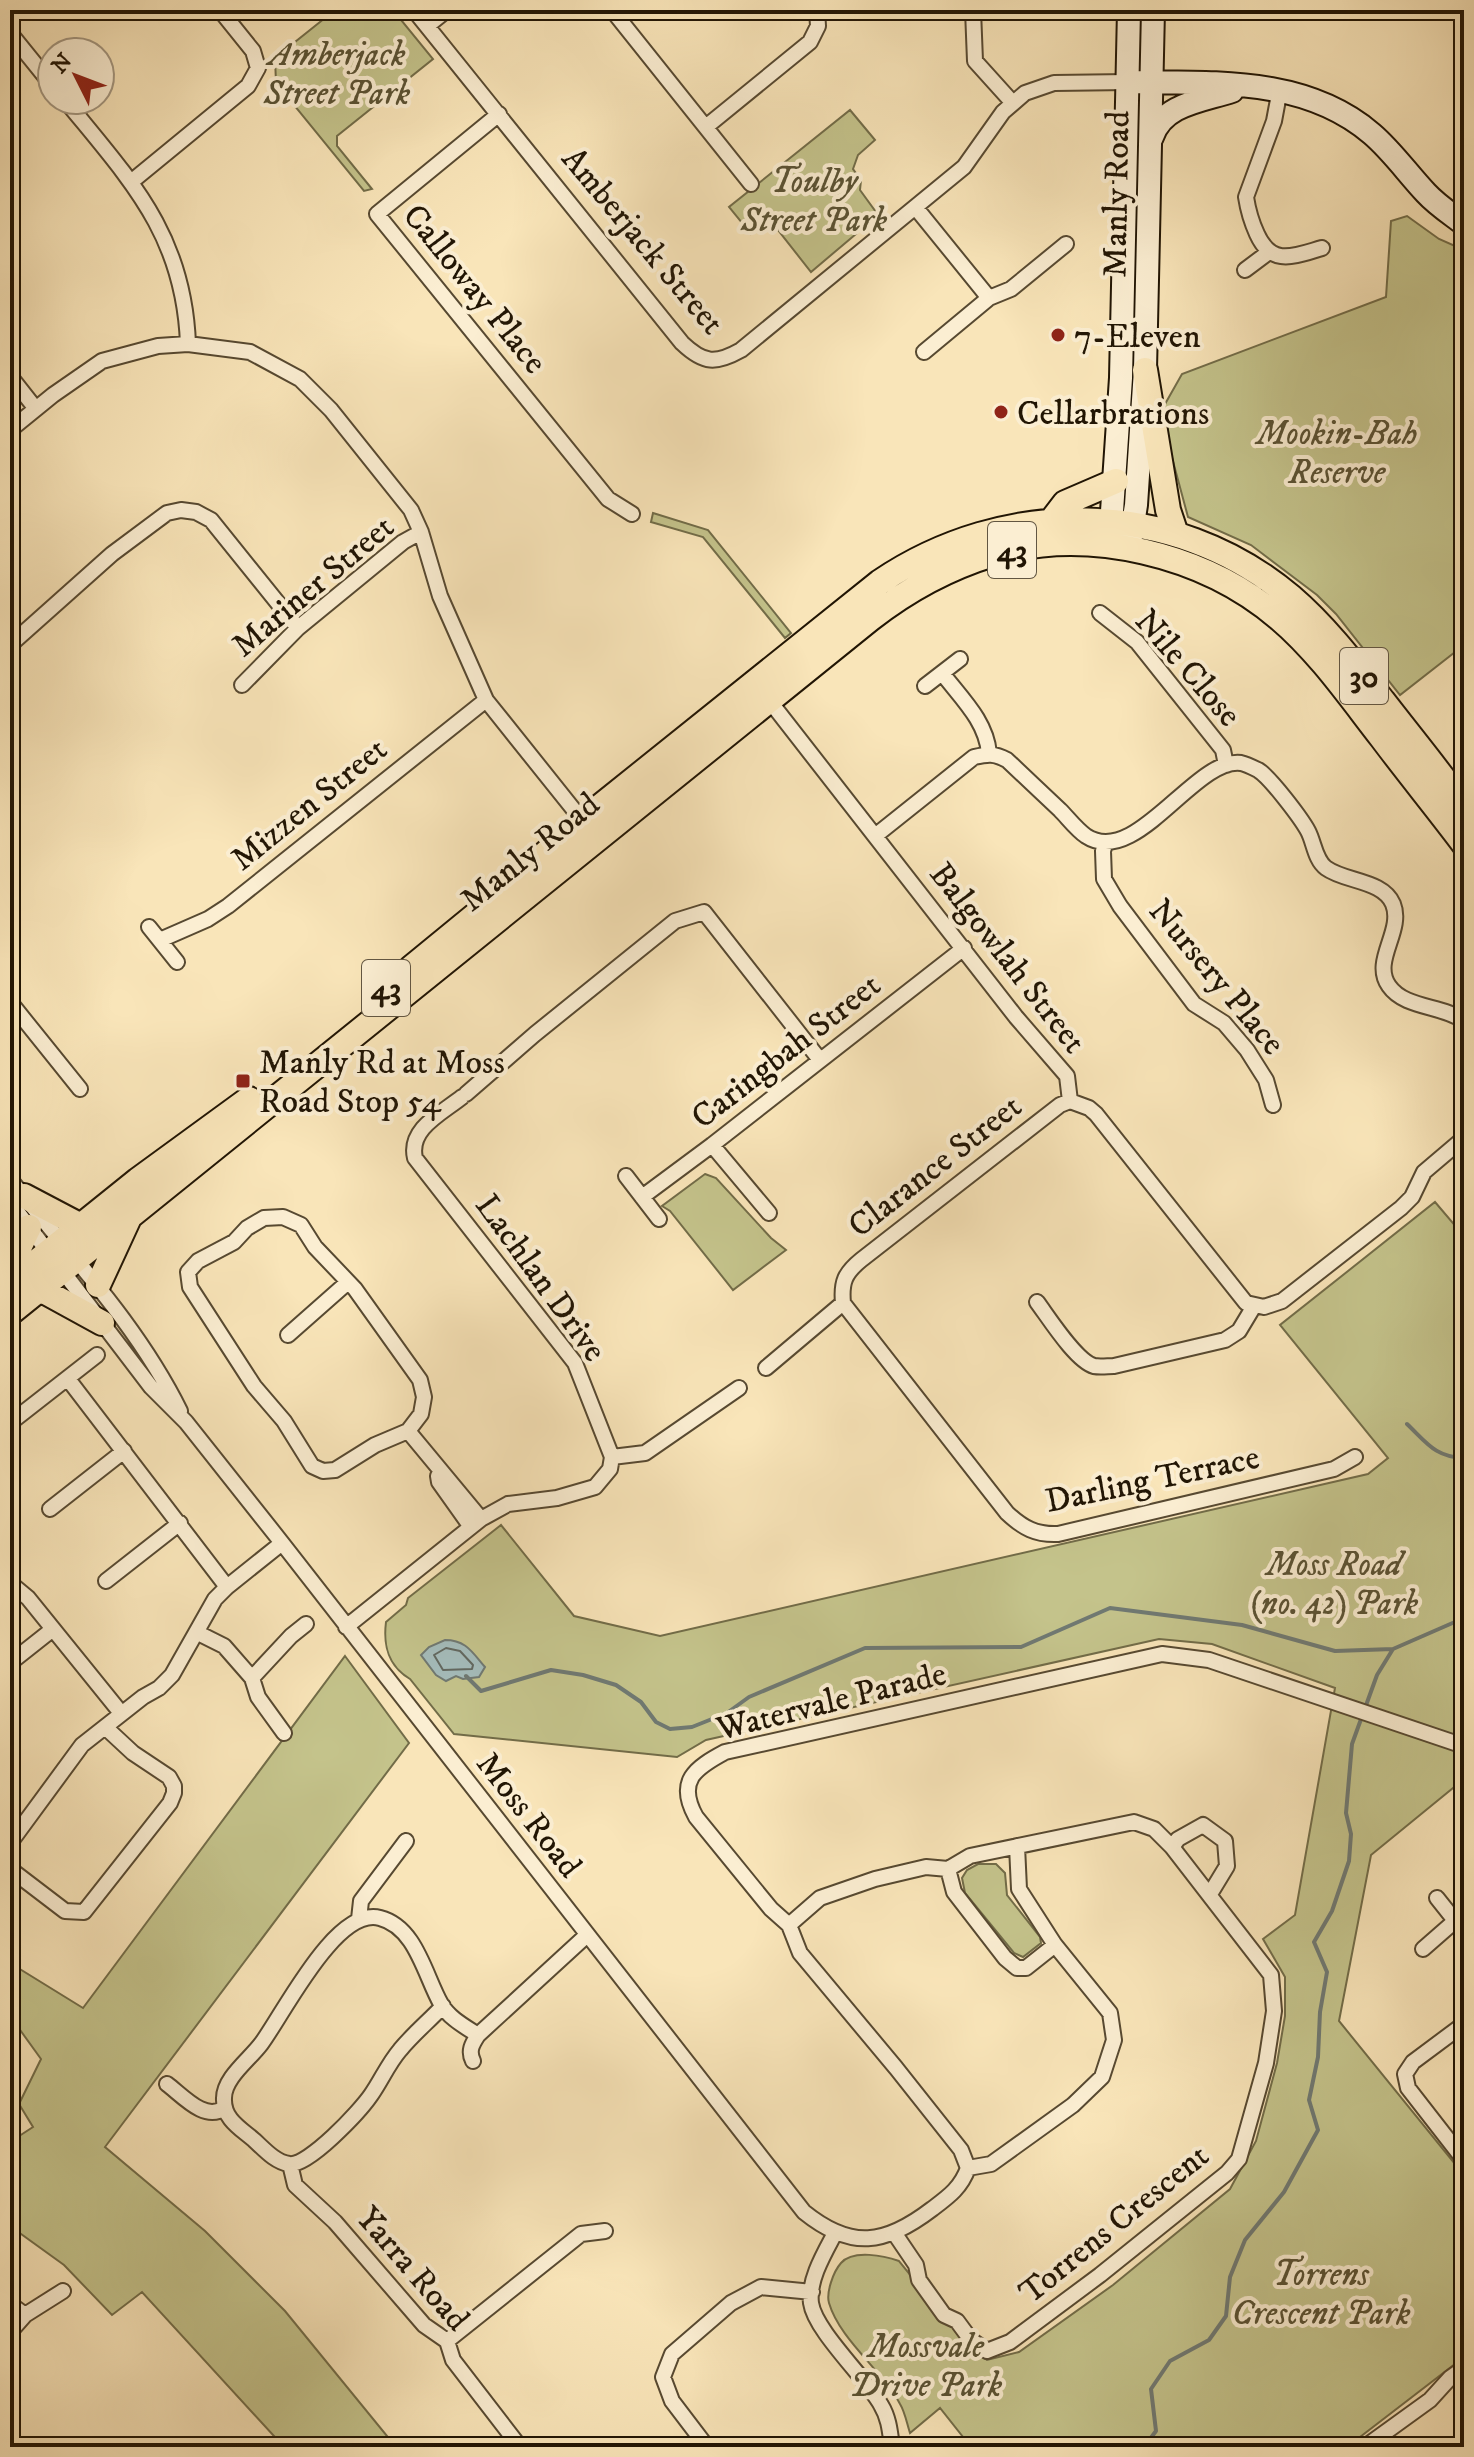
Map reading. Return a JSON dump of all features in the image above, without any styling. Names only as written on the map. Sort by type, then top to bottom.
[{"type":"main road","name":"Manly Road","points":[[10,1283],[129,1218],[590,830],[762,691],[888,605],[945,571],[997,553],[1060,544],[1120,548],[1145,370],[1151,140],[1129,10]]},
{"type":"main road","name":"Manly Road","points":[[1123,522],[1116,481],[1121,378],[1140,82],[1153,10]]},
{"type":"main road","points":[[1140,82],[1280,89],[1338,110],[1373,134],[1429,196],[1464,224]]},
{"type":"main road","points":[[1151,140],[1156,125],[1170,112],[1248,86]]},
{"type":"main road","points":[[1145,370],[1169,512],[1176,534]]},
{"type":"main road","points":[[1052,520],[1065,503],[1116,481]]},
{"type":"main road","name":"Manly Road","points":[[762,691],[868,590],[907,563],[977,534],[1052,520],[1123,522],[1176,534]]},
{"type":"main road","name":"30","points":[[1176,534],[1244,565],[1300,605],[1349,658],[1464,806]]},
{"type":"main road","name":"30","points":[[1120,548],[1169,558],[1199,569],[1240,591],[1279,618],[1340,684],[1464,844]]},
{"type":"main road","name":"Manly Road","points":[[10,1313],[40,1289],[81,1226],[277,1076],[483,909],[590,830]]},
{"type":"main road","points":[[15,1193],[81,1226]]},
{"type":"main road","points":[[98,1285],[129,1218]]},
{"type":"main road","points":[[10,1267],[29,1227]]},
{"type":"main road","points":[[40,1289],[102,1323]]},
{"type":"street","points":[[131,182],[248,86],[258,68],[253,51],[220,10]]},
{"type":"street","name":"Amberjack Street","points":[[414,10],[682,343],[694,354],[706,359],[723,360],[741,350],[916,208],[964,167],[1003,112],[1025,93],[1054,83],[1140,82]]},
{"type":"street","points":[[427,26],[447,10]]},
{"type":"street","points":[[612,10],[751,184]]},
{"type":"street","points":[[707,126],[810,42],[818,26],[817,10]]},
{"type":"street","points":[[973,10],[975,61],[1012,102]]},
{"type":"street","points":[[10,33],[36,65]]},
{"type":"street","points":[[1280,89],[1274,121],[1246,197],[1251,220],[1262,244],[1269,252],[1281,257],[1322,248]]},
{"type":"street","name":"Calloway Place","points":[[499,114],[377,214],[608,499],[632,514]]},
{"type":"street","points":[[78,116],[131,182],[163,235],[181,283],[188,344]]},
{"type":"street","points":[[916,208],[989,298]]},
{"type":"street","points":[[924,352],[989,298],[1011,289],[1066,244]]},
{"type":"street","points":[[1245,270],[1269,252]]},
{"type":"street","points":[[10,430],[102,361],[158,346],[188,344],[250,352],[300,379],[331,410],[411,510],[421,532],[440,596],[486,700],[590,830]]},
{"type":"street","points":[[10,376],[36,409]]},
{"type":"street","points":[[10,645],[112,554],[167,513],[181,510],[196,512],[211,520],[298,628]]},
{"type":"street","name":"Mariner Street","points":[[242,685],[298,628],[403,542],[421,532]]},
{"type":"street","name":"Nile Close","points":[[1100,613],[1137,642],[1223,750],[1226,765]]},
{"type":"street","points":[[925,686],[960,659]]},
{"type":"street","points":[[942,673],[982,725],[989,753]]},
{"type":"street","name":"Balgowlah Street","points":[[762,691],[1016,1017],[1067,1076],[1070,1101],[1096,1114],[1238,1295],[1254,1306]]},
{"type":"street","name":"Mizzen Street","points":[[160,940],[208,919],[228,906],[486,700]]},
{"type":"street","points":[[875,836],[974,757],[989,753],[1007,760],[1086,836],[1105,844],[1137,831],[1211,773],[1226,765],[1241,763],[1262,772],[1308,830],[1323,866],[1344,879],[1374,886],[1392,901],[1396,914],[1395,929],[1383,969],[1387,984],[1397,995],[1464,1021]]},
{"type":"street","name":"Nursery Place","points":[[1105,844],[1104,879],[1120,906],[1194,1004],[1224,1023],[1247,1050],[1266,1080],[1273,1105]]},
{"type":"street","name":"Lachlan Drive","points":[[612,1457],[575,1363],[415,1158],[412,1146],[420,1130],[675,921],[704,912],[820,1060]]},
{"type":"street","points":[[149,927],[177,962]]},
{"type":"street","name":"Caringbah Street","points":[[642,1197],[964,948]]},
{"type":"street","points":[[10,1002],[80,1089]]},
{"type":"street","name":"Clarance Street","points":[[843,1303],[841,1284],[848,1271],[1060,1105],[1070,1101]]},
{"type":"street","points":[[1037,1302],[1076,1352],[1096,1366],[1114,1366],[1225,1340],[1239,1331],[1254,1306],[1264,1307],[1282,1301],[1401,1208],[1412,1197],[1424,1172],[1464,1138]]},
{"type":"street","points":[[712,1145],[769,1213]]},
{"type":"street","points":[[626,1176],[659,1219]]},
{"type":"street","points":[[15,1193],[29,1227],[62,1256]]},
{"type":"street","points":[[15,1193],[62,1256]]},
{"type":"street","points":[[283,1217],[301,1225],[315,1247],[348,1282],[420,1380],[424,1397],[421,1414],[408,1431],[375,1445],[335,1470],[323,1471],[312,1466],[284,1421],[240,1368],[190,1287],[188,1272],[198,1261],[234,1242],[247,1228],[264,1218],[283,1217]]},
{"type":"street","name":"Moss Road","points":[[62,1256],[98,1285],[150,1355],[186,1422]]},
{"type":"street","name":"Moss Road","points":[[62,1256],[102,1323],[151,1387],[186,1422],[282,1543],[804,2212],[835,2233]]},
{"type":"street","points":[[288,1335],[348,1282]]},
{"type":"street","points":[[766,1368],[843,1303]]},
{"type":"street","name":"Darling Terrace","points":[[843,1303],[1007,1513],[1018,1523],[1042,1535],[1058,1534],[1334,1469],[1355,1457]]},
{"type":"street","points":[[10,1423],[97,1355]]},
{"type":"street","points":[[68,1379],[227,1587]]},
{"type":"street","points":[[346,1627],[476,1523],[508,1504],[557,1498],[595,1487],[610,1469],[612,1457],[645,1453],[739,1388]]},
{"type":"street","points":[[408,1431],[436,1468],[439,1482],[476,1523]]},
{"type":"street","points":[[50,1509],[124,1451]]},
{"type":"street","points":[[106,1581],[180,1523]]},
{"type":"street","points":[[10,1843],[82,1745],[172,1675],[215,1599],[282,1543]]},
{"type":"street","points":[[10,1583],[28,1598],[78,1656],[121,1713]]},
{"type":"street","points":[[252,1678],[306,1624]]},
{"type":"street","points":[[10,1663],[53,1629]]},
{"type":"street","points":[[198,1633],[224,1646],[252,1678],[258,1697],[284,1733]]},
{"type":"street","name":"Watervale Parade","points":[[968,2168],[961,2150],[800,1953],[789,1925],[771,1909],[696,1817],[689,1804],[688,1785],[697,1767],[725,1752],[1162,1654],[1209,1660],[1464,1746]]},
{"type":"street","points":[[10,1869],[65,1911],[84,1912],[170,1803],[174,1786],[169,1777],[133,1753],[105,1727]]},
{"type":"street","name":"Torrens Crescent","points":[[789,1925],[820,1898],[875,1879],[926,1867],[948,1869],[970,1856],[1134,1822],[1154,1829],[1172,1847],[1271,1975],[1274,2011],[1266,2063],[1239,2159],[1227,2173],[1022,2334],[987,2351],[971,2340],[957,2321],[944,2315],[919,2280],[916,2265],[895,2234]]},
{"type":"street","points":[[1172,1847],[1178,1839],[1203,1825],[1225,1841],[1227,1866],[1210,1894]]},
{"type":"street","points":[[359,1919],[361,1901],[406,1841]]},
{"type":"street","points":[[892,2447],[888,2421],[881,2405],[822,2326],[811,2304],[815,2278],[835,2233],[861,2239],[895,2234],[912,2225],[952,2194],[963,2181],[968,2168],[991,2164],[1013,2151],[1073,2105],[1102,2077],[1114,2040],[1110,2013],[1055,1945],[1019,1889],[1017,1846]]},
{"type":"street","points":[[948,1869],[954,1892],[1005,1958],[1017,1968],[1026,1968],[1055,1945]]},
{"type":"street","points":[[1423,1949],[1460,1927],[1437,1898]]},
{"type":"street","points":[[443,2006],[401,2049],[359,2111],[298,2163],[290,2164],[271,2155],[228,2118],[223,2095],[229,2082],[261,2044],[302,1979],[336,1938],[367,1916],[382,1918],[404,1934],[417,1951],[443,2006],[459,2023],[478,2035]]},
{"type":"street","points":[[473,2061],[471,2047],[478,2035],[587,1935]]},
{"type":"street","points":[[1464,2024],[1413,2062],[1405,2074],[1408,2088],[1464,2160]]},
{"type":"street","points":[[167,2084],[205,2112],[217,2113],[224,2108]]},
{"type":"street","name":"Yarra Road","points":[[290,2164],[295,2185],[335,2222],[424,2325],[447,2341],[453,2360],[520,2447]]},
{"type":"street","points":[[447,2341],[581,2234],[605,2231]]},
{"type":"street","points":[[707,2447],[672,2401],[667,2389],[663,2377],[672,2354],[731,2303],[761,2287],[812,2292]]},
{"type":"street","points":[[10,2332],[25,2315],[63,2291]]},
{"type":"street","points":[[10,2304],[25,2315]]},
{"type":"street","points":[[1365,2447],[1430,2400],[1464,2368]]},
{"type":"green space","name":"Amberjack Street Park","points":[[335,10],[393,10],[433,59],[337,136],[337,146],[372,189],[364,191],[276,83],[275,58]]},
{"type":"green space","name":"Toulby Street Park","points":[[850,110],[875,140],[858,155],[853,169],[861,180],[860,190],[876,212],[882,212],[811,272],[770,220],[751,234],[729,207]]},
{"type":"green space","name":"Mookin-Bah Reserve","points":[[1407,216],[1439,239],[1464,250],[1464,645],[1400,695],[1336,614],[1317,595],[1251,545],[1188,517],[1160,413],[1182,374],[1386,297],[1391,221]]},
{"type":"green space","points":[[653,513],[708,530],[791,633],[785,638],[703,537],[651,522]]},
{"type":"green space","points":[[705,1174],[716,1178],[786,1250],[733,1290],[670,1211],[662,1206]]},
{"type":"green space","points":[[1435,1202],[1464,1236],[1464,1779],[1371,1855],[1339,2021],[1464,2175],[1464,2357],[1347,2447],[971,2447],[940,2408],[910,2433],[892,2391],[834,2317],[828,2294],[838,2267],[846,2259],[869,2255],[899,2261],[967,2345],[987,2360],[1019,2352],[1113,2285],[1230,2189],[1256,2141],[1277,2063],[1285,2016],[1285,1977],[1263,1939],[1295,1915],[1335,1688],[1212,1644],[1159,1639],[706,1740],[677,1757],[454,1734],[410,1679],[392,1662],[386,1647],[386,1622],[406,1605],[408,1598],[501,1525],[574,1616],[660,1636],[1368,1474],[1388,1458],[1280,1325]]},
{"type":"green space","points":[[345,1656],[409,1743],[105,2147],[205,2231],[285,2311],[396,2447],[284,2447],[142,2292],[112,2315],[64,2265],[10,2226],[10,2142],[33,2127],[19,2104],[41,2059],[10,2016],[10,1963],[83,2008]]},
{"type":"green space","points":[[978,1864],[996,1864],[1005,1873],[1007,1895],[1040,1937],[1041,1943],[1023,1957],[1014,1953],[965,1893],[962,1878],[967,1870]]},
{"type":"water","points":[[445,1640],[458,1642],[472,1652],[485,1667],[479,1677],[463,1679],[456,1676],[446,1681],[436,1675],[421,1655],[429,1647]]},
{"type":"waterway","points":[[1407,1424],[1438,1452],[1464,1458]]},
{"type":"waterway","points":[[466,1676],[481,1691],[551,1670],[583,1675],[616,1685],[641,1702],[656,1722],[670,1729],[692,1727],[727,1713],[749,1697],[865,1648],[1021,1647],[1110,1608],[1242,1625],[1335,1651],[1393,1649],[1464,1618]]},
{"type":"waterway","points":[[1144,2447],[1156,2431],[1151,2389],[1170,2361],[1209,2340],[1226,2316],[1230,2277],[1245,2240],[1284,2192],[1318,2130],[1309,2100],[1318,2057],[1320,2012],[1327,1972],[1314,1942],[1332,1911],[1349,1861],[1351,1834],[1346,1813],[1352,1744],[1377,1675],[1393,1649]]},
{"type":"place","name":"7-Eleven","points":[[1058,335]]},
{"type":"place","name":"Cellarbrations","points":[[1001,412]]},
{"type":"place","name":"Manly Rd at Moss Road Stop 54","points":[[243,1081]]},
{"type":"park label","name":"Moss Road (no. 42) Park","points":[[1334,1582]]},
{"type":"park label","name":"Torrens Crescent Park","points":[[1321,2292]]},
{"type":"park label","name":"Mossvale Drive Park","points":[[926,2364]]}]
